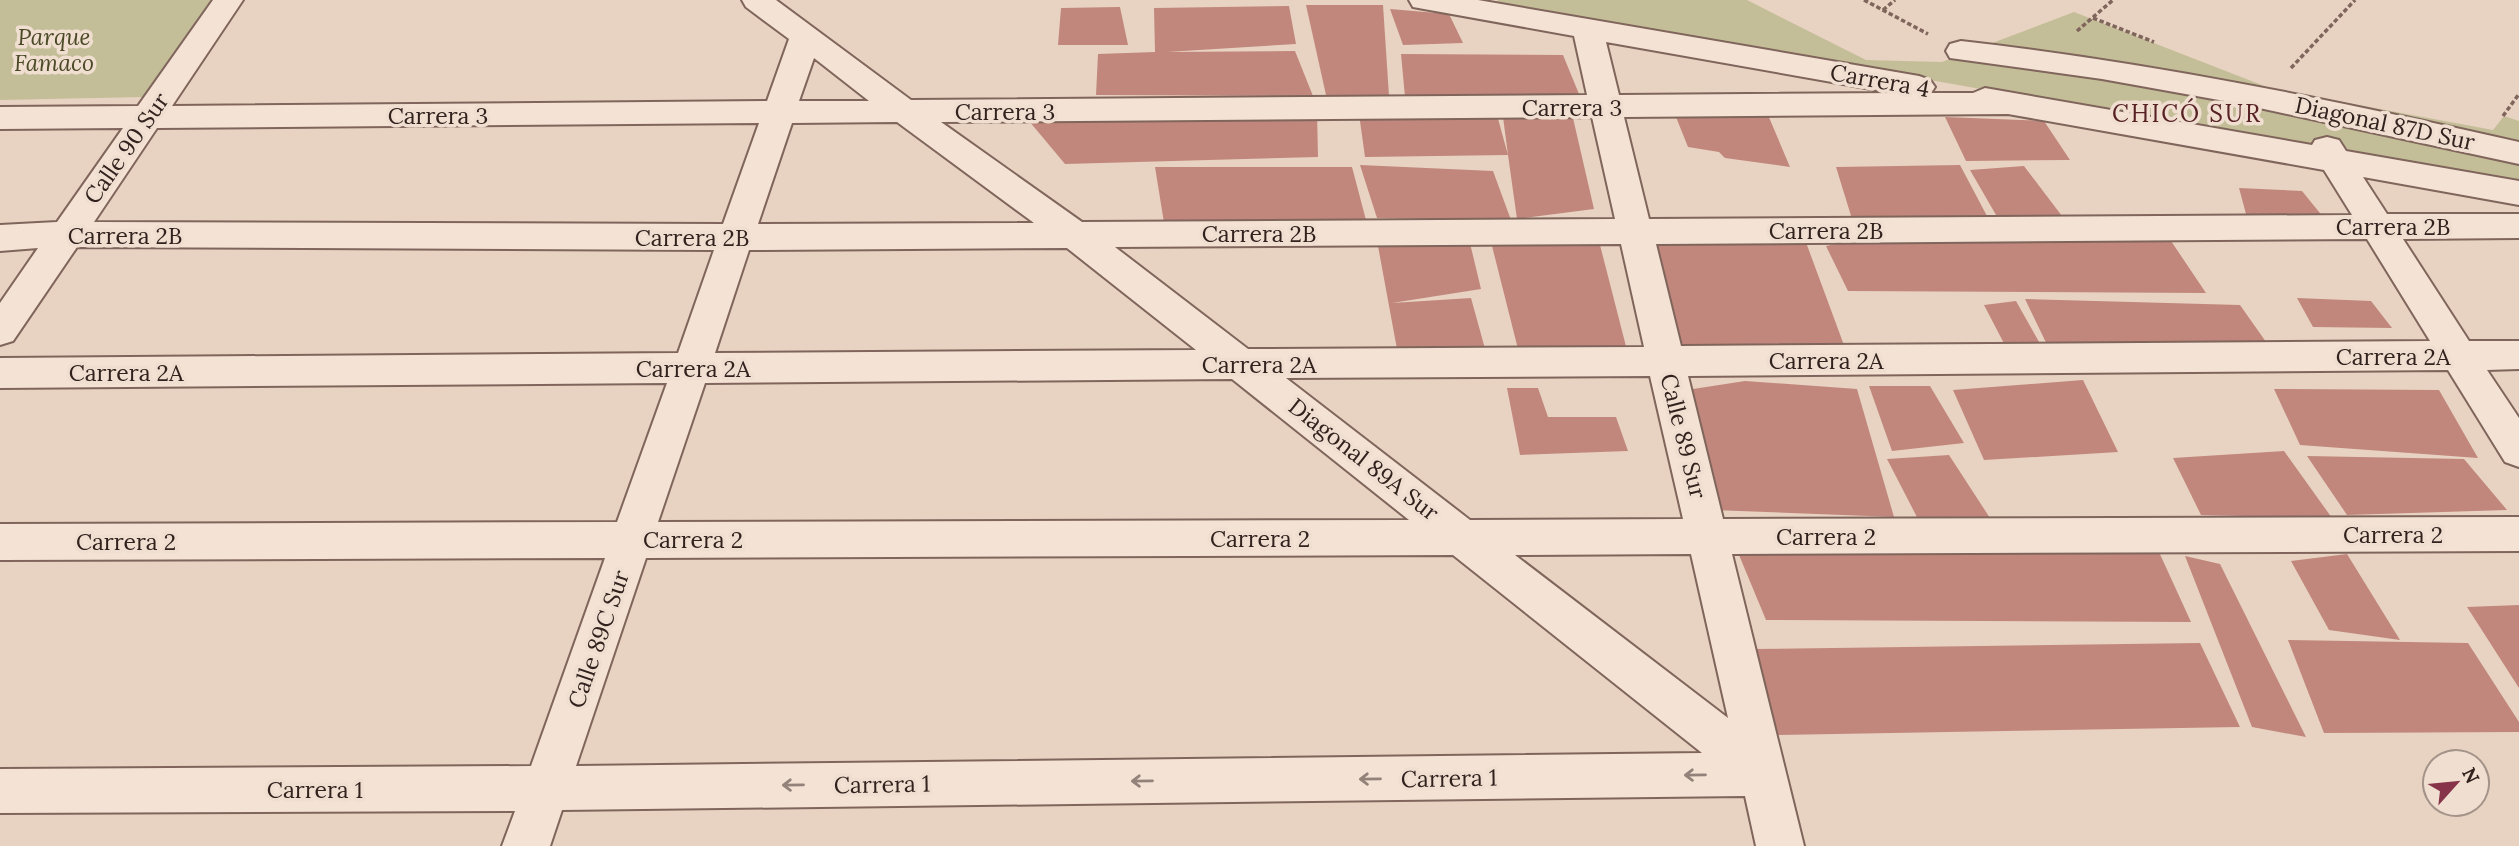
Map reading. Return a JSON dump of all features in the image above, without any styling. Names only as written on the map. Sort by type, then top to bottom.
[{"type":"street","name":"Calle 90 Sur","points":[[0,331],[228,0]]},
{"type":"street","name":"Diagonal 89A Sur","points":[[757,0],[905,112],[1075,235],[1244,365],[1764,775]]},
{"type":"street","name":"Carrera 4","points":[[1424,0],[2336,163]]},
{"type":"street","name":"Calle 89 Sur","points":[[1587,27],[1780,846]]},
{"type":"street","name":"Calle 89C Sur","points":[[526,846],[806,35]]},
{"type":"street","name":"Diagonal 87D Sur","points":[[1961,51],[2053,60],[2265,97],[2519,153]]},
{"type":"street","name":"Carrera 3","points":[[0,118],[2010,103]]},
{"type":"street","points":[[2299,104],[2519,451]]},
{"type":"street","name":"Diagonal 87D Sur","points":[[2336,163],[2519,193]]},
{"type":"street","name":"Carrera 2B","points":[[0,238],[66,234],[737,237],[2519,226]]},
{"type":"street","name":"Carrera 2A","points":[[0,373],[2519,355]]},
{"type":"street","name":"Carrera 2","points":[[0,542],[2519,534]]},
{"type":"street","name":"Carrera 1","points":[[0,790],[546,788],[1764,775]]},
{"type":"path","points":[[1864,0],[1961,51]]},
{"type":"path","points":[[1883,10],[1895,0]]},
{"type":"path","points":[[2265,97],[2355,0]]},
{"type":"green space","name":"Parque Famaco","points":[[0,0],[214,0],[145,97],[0,100]]},
{"type":"green space","points":[[1498,0],[1747,0],[1866,60],[1942,62],[2074,12],[2272,89],[2493,130],[2504,116],[2519,121],[2519,180],[2302,146],[1497,3]]},
{"type":"building","points":[[1306,5],[1383,5],[1389,96],[1326,95]]},
{"type":"building","points":[[1289,6],[1296,44],[1167,52],[1295,51],[1313,96],[1096,95],[1098,54],[1155,52],[1154,8]]},
{"type":"building","points":[[1120,7],[1128,45],[1058,45],[1061,8]]},
{"type":"building","points":[[1390,9],[1449,14],[1463,43],[1403,45]]},
{"type":"building","points":[[1401,54],[1563,55],[1579,94],[1405,97]]},
{"type":"building","points":[[1317,111],[1318,157],[1065,164],[1029,121]]},
{"type":"building","points":[[1359,114],[1497,115],[1508,155],[1365,157]]},
{"type":"building","points":[[1768,115],[1790,167],[1725,158],[1719,152],[1688,147],[1676,117]]},
{"type":"building","points":[[1503,117],[1573,118],[1594,209],[1517,219]]},
{"type":"building","points":[[1945,117],[2044,121],[2070,160],[1966,161]]},
{"type":"building","points":[[1360,165],[1493,171],[1511,220],[1377,218]]},
{"type":"building","points":[[1960,165],[1987,216],[1852,219],[1836,167]]},
{"type":"building","points":[[2024,166],[2065,220],[1996,215],[1970,170]]},
{"type":"building","points":[[1155,167],[1352,167],[1366,220],[1165,229]]},
{"type":"building","points":[[2239,188],[2302,191],[2324,218],[2246,214]]},
{"type":"building","points":[[1804,237],[1848,356],[1674,351],[1648,238]]},
{"type":"building","points":[[2169,238],[2206,293],[1848,291],[1826,246],[1861,239]]},
{"type":"building","points":[[1469,239],[1481,289],[1392,303],[1471,298],[1487,356],[1399,360],[1378,246]]},
{"type":"building","points":[[1599,241],[1629,358],[1520,357],[1491,242]]},
{"type":"building","points":[[2297,298],[2371,301],[2392,328],[2313,327]]},
{"type":"building","points":[[2025,299],[2240,305],[2271,349],[2051,353]]},
{"type":"building","points":[[2016,301],[2043,349],[2009,353],[1984,305]]},
{"type":"building","points":[[2083,380],[2118,452],[1984,460],[1953,390]]},
{"type":"building","points":[[1745,381],[1857,389],[1894,517],[1712,510],[1680,391]]},
{"type":"building","points":[[1869,386],[1930,386],[1964,443],[1892,451]]},
{"type":"building","points":[[1507,388],[1538,388],[1548,417],[1616,417],[1628,451],[1520,455]]},
{"type":"building","points":[[2274,389],[2439,390],[2478,458],[2300,445]]},
{"type":"building","points":[[2284,451],[2332,518],[2201,515],[2173,458]]},
{"type":"building","points":[[1949,455],[1990,518],[1920,523],[1887,459]]},
{"type":"building","points":[[2307,456],[2464,459],[2507,510],[2347,515]]},
{"type":"building","points":[[2159,552],[2191,622],[1766,620],[1739,555]]},
{"type":"building","points":[[2347,554],[2400,640],[2329,630],[2291,561]]},
{"type":"building","points":[[2185,556],[2220,564],[2306,737],[2252,727]]},
{"type":"building","points":[[2519,605],[2519,688],[2467,607]]},
{"type":"building","points":[[2288,640],[2468,643],[2519,722],[2519,732],[2324,733]]},
{"type":"building","points":[[2200,643],[2240,727],[1775,735],[1753,649]]},
{"type":"district","name":"CHICÓ SUR","points":[[2187,113]]}]
